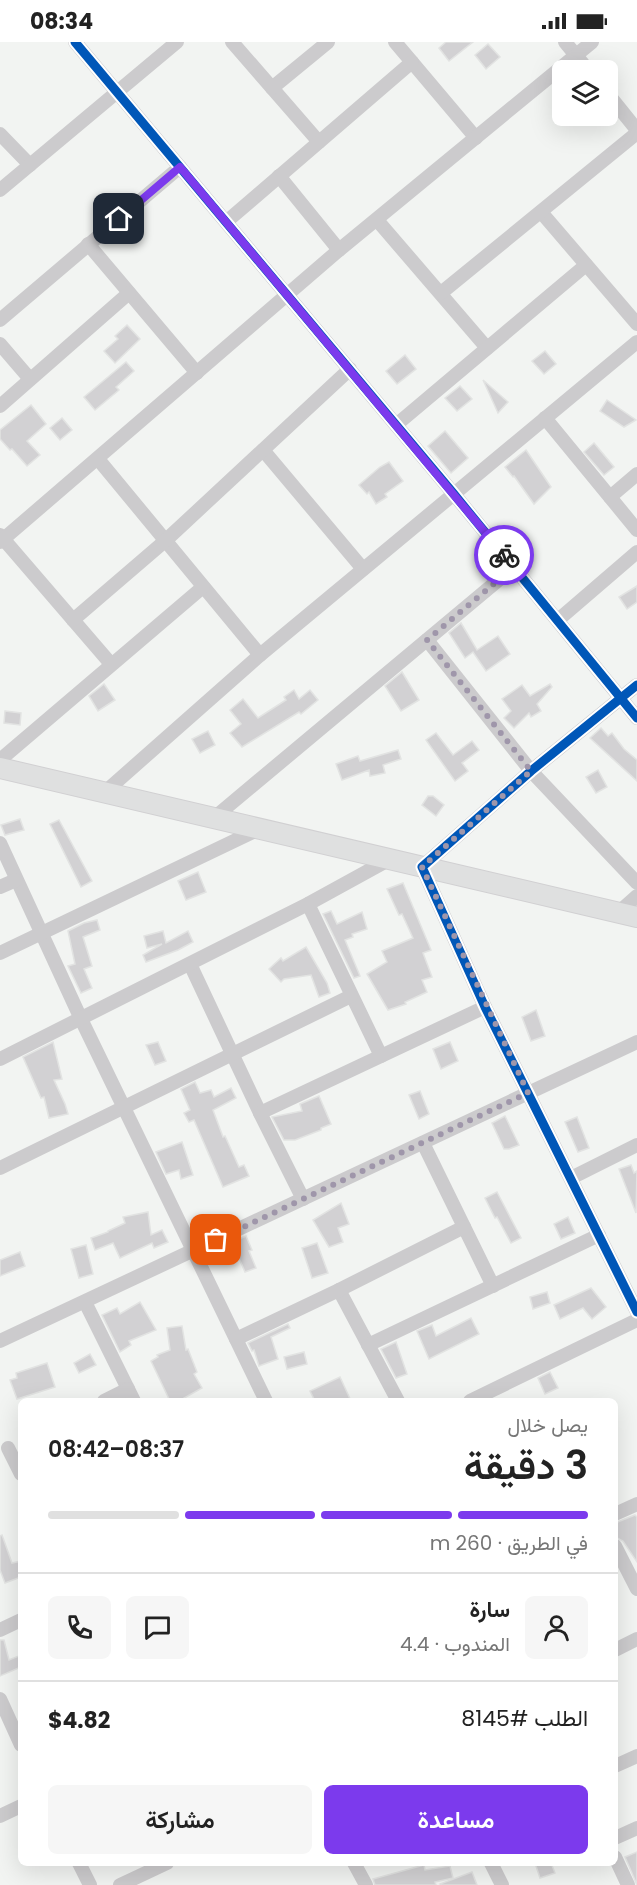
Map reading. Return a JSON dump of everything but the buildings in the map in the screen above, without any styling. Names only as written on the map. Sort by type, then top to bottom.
[{"type":"street","points":[[75,42],[350,369],[637,718]]},
{"type":"street","points":[[0,190],[177,42]]},
{"type":"street","points":[[232,42],[319,142]]},
{"type":"street","points":[[272,88],[328,42]]},
{"type":"street","points":[[395,42],[476,138]]},
{"type":"street","points":[[565,42],[580,60]]},
{"type":"street","points":[[111,664],[1,539],[98,459],[339,250],[592,42]]},
{"type":"street","points":[[226,222],[412,62]]},
{"type":"street","points":[[441,293],[637,131],[618,107]]},
{"type":"street","points":[[0,134],[30,165]]},
{"type":"street","points":[[0,320],[180,167]]},
{"type":"street","points":[[279,176],[339,250]]},
{"type":"street","points":[[541,212],[637,324]]},
{"type":"street","points":[[377,220],[487,348]]},
{"type":"street","points":[[88,244],[197,373]]},
{"type":"street","points":[[396,425],[586,266]]},
{"type":"street","points":[[0,406],[129,293]]},
{"type":"street","points":[[105,792],[260,655],[637,342]]},
{"type":"street","points":[[0,344],[30,379]]},
{"type":"street","points":[[73,620],[165,541],[350,369]]},
{"type":"street","points":[[544,418],[637,530]]},
{"type":"street","points":[[263,450],[363,569]]},
{"type":"street","points":[[98,459],[260,655]]},
{"type":"street","points":[[610,497],[637,474]]},
{"type":"street","points":[[558,620],[637,552]]},
{"type":"street","points":[[214,817],[514,567]]},
{"type":"street","points":[[0,760],[203,587]]},
{"type":"street","points":[[427,640],[531,771],[637,883]]},
{"type":"street","points":[[422,867],[531,771],[637,685]]},
{"type":"street","points":[[0,768],[628,914],[637,896]]},
{"type":"street","points":[[0,953],[262,828]]},
{"type":"street","points":[[0,843],[81,1019],[195,1251],[262,1398]]},
{"type":"street","points":[[0,1059],[308,904],[390,859]]},
{"type":"street","points":[[422,867],[486,1007],[637,1312]]},
{"type":"street","points":[[0,887],[16,880]]},
{"type":"street","points":[[308,904],[381,1056]]},
{"type":"street","points":[[190,964],[303,1199]]},
{"type":"street","points":[[0,1168],[351,996]]},
{"type":"street","points":[[260,1113],[486,1007]]},
{"type":"street","points":[[0,1341],[637,1042]]},
{"type":"street","points":[[423,1143],[494,1286]]},
{"type":"street","points":[[571,1178],[637,1145]]},
{"type":"street","points":[[236,1339],[464,1227]]},
{"type":"street","points":[[368,1345],[599,1236]]},
{"type":"street","points":[[339,1290],[396,1398]]},
{"type":"street","points":[[85,1302],[131,1395]]},
{"type":"street","points":[[476,1398],[637,1320]]},
{"type":"street","points":[[10,1447],[18,1467]]},
{"type":"street","points":[[618,1513],[637,1504]]},
{"type":"street","points":[[618,1552],[637,1589]]},
{"type":"street","points":[[0,1630],[18,1621]]},
{"type":"street","points":[[618,1648],[637,1639]]},
{"type":"street","points":[[0,1699],[18,1729]]},
{"type":"street","points":[[618,1765],[637,1756]]},
{"type":"street","points":[[0,1816],[18,1807]]},
{"type":"street","points":[[618,1837],[637,1828]]},
{"type":"street","points":[[618,1863],[628,1885]]},
{"type":"street","points":[[80,1866],[90,1885]]},
{"type":"street","points":[[120,1885],[161,1866]]},
{"type":"street","points":[[356,1866],[366,1885]]},
{"type":"street","points":[[492,1866],[502,1885]]},
{"type":"cycle path","points":[[75,42],[453,493],[637,718]]},
{"type":"cycle path","points":[[637,685],[531,771],[422,867],[485,1007],[637,1312]]},
{"type":"way so far","points":[[216,1240],[528,1093],[422,867],[531,771],[427,640],[514,567],[504,555]]},
{"type":"route","points":[[119,219],[180,167],[504,555]]}]
